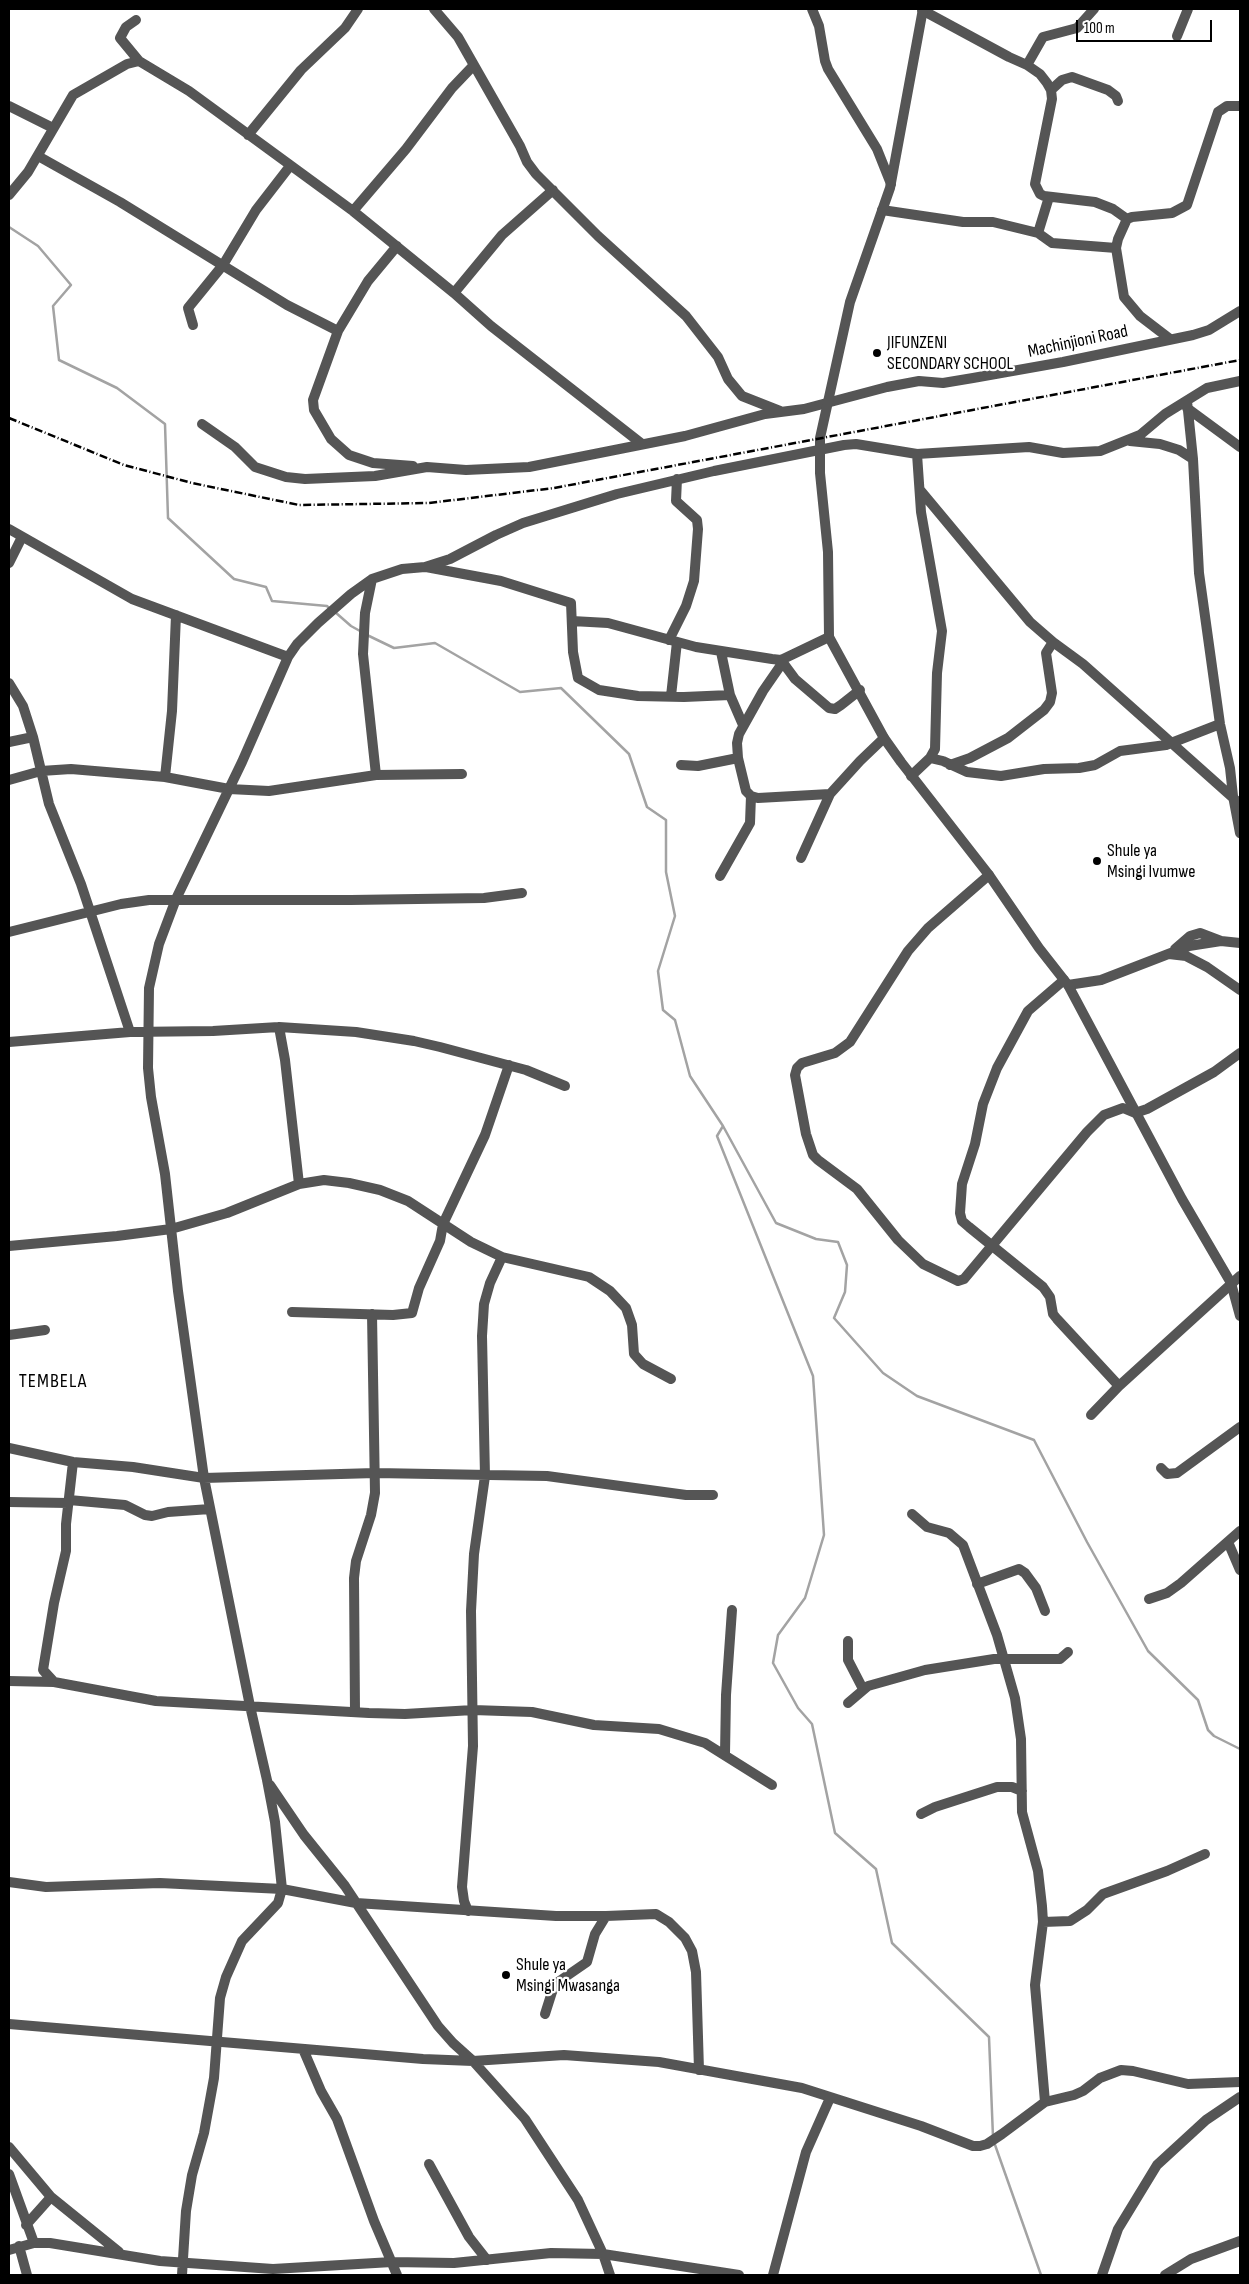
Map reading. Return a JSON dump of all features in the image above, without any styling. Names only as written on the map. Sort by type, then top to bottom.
[{"type":"street","points":[[248,135],[301,70],[345,28],[358,9]]},
{"type":"street","points":[[434,9],[458,37],[520,146],[527,162],[598,236],[686,316],[718,357],[728,380],[742,396],[784,412]]},
{"type":"street","points":[[812,9],[819,26],[823,55],[828,69],[877,149],[890,184]]},
{"type":"street","points":[[1127,219],[1104,205],[1040,194],[1035,187],[1051,106],[1051,90],[1040,74],[1027,65],[922,9],[890,184],[850,302],[819,449],[828,552],[829,637],[860,690],[884,738],[911,776],[989,876],[1039,948],[1066,982],[1182,1199],[1231,1283],[1240,1316]]},
{"type":"street","points":[[1027,65],[1043,37],[1077,28],[1094,9]]},
{"type":"street","points":[[1177,36],[1188,9]]},
{"type":"street","points":[[136,20],[126,26],[120,38],[139,61],[189,91],[353,211],[491,326],[642,444]]},
{"type":"street","points":[[9,195],[28,172],[73,95],[127,64],[139,61]]},
{"type":"street","points":[[353,211],[406,149],[452,88],[473,66]]},
{"type":"street","points":[[1051,90],[1062,80],[1072,77],[1108,90],[1118,101]]},
{"type":"street","points":[[9,106],[53,128]]},
{"type":"street","points":[[1170,339],[1140,316],[1124,297],[1116,248],[1127,219],[1172,213],[1187,205],[1218,112],[1227,106],[1240,106]]},
{"type":"street","points":[[38,156],[120,202],[286,305],[338,331]]},
{"type":"street","points":[[193,325],[188,308],[223,265],[256,210],[290,166]]},
{"type":"street","points":[[454,294],[502,235],[553,190]]},
{"type":"street","points":[[1038,233],[1049,196]]},
{"type":"street","points":[[882,210],[963,222],[993,222],[1038,233],[1052,243],[1116,248]]},
{"type":"street","points":[[397,246],[368,281],[338,331],[313,400],[314,410],[331,439],[348,455],[356,459],[388,465],[427,467]]},
{"type":"street","name":"Machinjioni Road","points":[[427,467],[466,470],[520,468],[703,432],[765,414],[784,412],[887,387],[919,381],[943,383],[973,378],[1063,362],[1170,339],[1209,330],[1240,311]]},
{"type":"street","points":[[182,2275],[186,2211],[192,2175],[204,2133],[214,2078],[220,1998],[232,1961],[242,1941],[278,1903],[282,1889],[278,1840],[267,1780],[250,1706],[204,1478],[170,1228],[166,1174],[150,1087],[149,988],[159,944],[176,899],[229,789],[288,657],[318,623],[372,579],[402,569],[425,567],[450,559],[496,534],[523,523],[618,494],[677,479],[819,449],[856,444],[917,454],[1029,447],[1059,453],[1087,453],[1112,448],[1130,441],[1165,414],[1187,404],[1208,388],[1240,381]]},
{"type":"street","points":[[1187,404],[1240,447]]},
{"type":"street","points":[[1187,404],[1193,459],[1199,573],[1220,724],[1230,768],[1240,833]]},
{"type":"street","points":[[202,424],[235,447],[255,467],[286,477],[305,479],[375,476],[427,467]]},
{"type":"street","points":[[1130,441],[1160,444],[1178,450],[1193,459]]},
{"type":"street","points":[[911,776],[930,758],[935,749],[938,673],[942,631],[921,512],[917,454]]},
{"type":"street","points":[[671,696],[673,641],[694,581],[698,529],[696,520],[676,501],[677,479]]},
{"type":"street","points":[[920,490],[1030,622],[1052,642],[1083,664],[1240,804]]},
{"type":"street","points":[[9,529],[132,599],[288,657]]},
{"type":"street","points":[[9,563],[22,537]]},
{"type":"street","points":[[425,567],[501,581],[566,601],[572,605],[573,652],[578,678],[599,690],[618,694],[671,696],[730,695]]},
{"type":"street","points":[[372,579],[365,613],[363,654],[376,775]]},
{"type":"street","points":[[165,776],[172,711],[176,615]]},
{"type":"street","points":[[572,621],[608,623],[721,652],[782,661],[795,679],[830,708],[834,709],[860,690]]},
{"type":"street","points":[[829,637],[782,661],[743,725],[737,743],[738,758],[746,791],[751,796],[758,798],[830,794]]},
{"type":"street","points":[[950,765],[970,758],[1008,738],[1044,710],[1050,702],[1052,693],[1046,653],[1052,642]]},
{"type":"street","points":[[721,652],[730,695],[743,725]]},
{"type":"street","points":[[9,683],[22,706],[33,737],[49,804],[81,884],[130,1032]]},
{"type":"street","points":[[930,758],[967,772],[1001,776],[1044,769],[1095,765],[1120,750],[1166,745],[1220,724]]},
{"type":"street","points":[[9,742],[33,737]]},
{"type":"street","points":[[801,858],[830,794],[884,738]]},
{"type":"street","points":[[681,765],[698,766],[738,758]]},
{"type":"street","points":[[9,780],[41,771],[71,769],[165,776],[229,789],[276,790],[376,775],[462,774]]},
{"type":"street","points":[[720,876],[750,823],[751,796]]},
{"type":"street","points":[[989,876],[928,928],[908,951],[850,1042],[835,1053],[802,1063],[797,1068],[795,1075],[806,1134],[813,1154],[818,1160],[857,1189],[898,1240],[917,1259],[939,1273],[958,1281],[964,1279],[972,1272],[994,1246],[1012,1220],[1096,1123],[1114,1110],[1122,1108],[1135,1113],[1162,1102],[1214,1072],[1240,1053]]},
{"type":"street","points":[[9,932],[89,912],[149,900],[484,898],[522,894]]},
{"type":"street","points":[[1119,1386],[1053,1314],[1050,1297],[1043,1287],[962,1221],[960,1213],[962,1184],[975,1144],[983,1104],[997,1068],[1024,1018],[1039,1001],[1066,982],[1101,980],[1170,952],[1221,941],[1240,943]]},
{"type":"street","points":[[1170,952],[1186,956],[1207,967],[1240,990]]},
{"type":"street","points":[[279,1027],[285,1060],[299,1184]]},
{"type":"street","points":[[9,1042],[130,1032],[148,1033],[279,1027],[383,1035],[414,1040],[509,1065],[543,1076],[565,1086]]},
{"type":"street","points":[[292,1312],[412,1313],[419,1288],[440,1241],[443,1224],[485,1135],[509,1065]]},
{"type":"street","points":[[9,1246],[117,1236],[170,1228],[227,1213],[299,1184],[324,1180],[380,1190],[408,1201],[471,1242],[502,1257],[574,1272],[589,1277],[626,1308],[632,1325],[634,1354],[642,1364],[671,1379]]},
{"type":"street","points":[[468,1911],[462,1887],[473,1746],[472,1583],[474,1554],[485,1476],[482,1336],[484,1304],[490,1283],[502,1257]]},
{"type":"street","points":[[1091,1415],[1119,1386],[1240,1276]]},
{"type":"street","points":[[355,1712],[354,1578],[356,1561],[372,1516],[375,1493],[372,1314]]},
{"type":"street","points":[[9,1335],[46,1330]]},
{"type":"street","points":[[1161,1468],[1167,1474],[1177,1473],[1240,1427]]},
{"type":"street","points":[[9,1448],[72,1462],[133,1467],[204,1478],[375,1473],[547,1476],[686,1495],[713,1495]]},
{"type":"street","points":[[28,1680],[43,1670],[54,1602],[64,1561],[72,1462]]},
{"type":"street","points":[[9,1502],[69,1502],[125,1505],[145,1515],[152,1516],[168,1512],[210,1509]]},
{"type":"street","points":[[912,1514],[927,1527],[949,1534],[963,1545],[992,1621],[1019,1717],[1025,1826],[1038,1871],[1043,1922],[1035,1985],[1045,2102]]},
{"type":"street","points":[[1150,1599],[1168,1593],[1240,1531]]},
{"type":"street","points":[[1228,1542],[1240,1570]]},
{"type":"street","points":[[977,1584],[1019,1569],[1025,1573],[1036,1588],[1045,1611]]},
{"type":"street","points":[[725,1754],[726,1695],[732,1610]]},
{"type":"street","points":[[848,1641],[848,1660],[863,1689]]},
{"type":"street","points":[[848,1703],[863,1689],[879,1681],[924,1670],[994,1659],[1060,1659],[1068,1652]]},
{"type":"street","points":[[43,1670],[54,1682]]},
{"type":"street","points":[[9,1681],[54,1682],[156,1701],[405,1714],[472,1710],[532,1712],[594,1725],[659,1729],[705,1743],[772,1785]]},
{"type":"street","points":[[267,1780],[304,1835],[345,1886],[438,2026],[473,2061],[525,2119],[578,2200],[603,2254],[610,2275]]},
{"type":"street","points":[[922,1814],[935,1807],[996,1787],[1022,1790]]},
{"type":"street","points":[[1043,1922],[1070,1921],[1087,1910],[1103,1894],[1167,1871],[1205,1854]]},
{"type":"street","points":[[9,1882],[40,1887],[160,1883],[282,1889],[356,1903],[468,1911],[606,1916],[656,1914],[669,1922],[685,1938],[692,1951],[696,1972],[698,2070]]},
{"type":"street","points":[[545,2014],[552,1992],[558,1982],[587,1962],[595,1934],[606,1916]]},
{"type":"street","points":[[9,2024],[473,2061],[540,2056],[581,2056],[659,2062],[794,2086],[921,2126],[972,2146],[987,2144],[1045,2102],[1074,2095],[1083,2091],[1100,2078],[1121,2070],[1188,2084],[1240,2082]]},
{"type":"street","points":[[304,2049],[321,2090],[337,2119],[397,2275]]},
{"type":"street","points":[[1102,2275],[1118,2229],[1157,2165],[1206,2120],[1240,2097]]},
{"type":"street","points":[[773,2275],[806,2152],[830,2098]]},
{"type":"street","points":[[9,2146],[51,2197],[122,2254]]},
{"type":"street","points":[[429,2164],[469,2237],[487,2260]]},
{"type":"street","points":[[9,2174],[34,2243]]},
{"type":"street","points":[[26,2225],[51,2197]]},
{"type":"street","points":[[1165,2275],[1191,2259],[1240,2241]]},
{"type":"street","points":[[9,2250],[34,2243],[50,2243],[160,2261],[309,2272],[338,2265],[392,2262],[422,2264],[551,2254],[603,2254],[739,2275]]},
{"type":"street","points":[[19,2246],[27,2275]]},
{"type":"street","points":[[338,2265],[345,2275]]},
{"type":"waterway","points":[[9,227],[38,246],[71,285],[53,306],[59,360],[117,388],[165,424],[168,518],[234,579],[266,587],[272,601],[327,606],[330,609]]},
{"type":"waterway","points":[[335,612],[360,631]]},
{"type":"waterway","points":[[367,635],[394,648],[435,643],[520,692],[561,688],[629,754],[647,807],[666,820],[666,872],[675,916],[658,971],[663,1010],[675,1020],[690,1076],[723,1126],[776,1223],[816,1239],[838,1242],[847,1265],[845,1292],[834,1318],[883,1373],[917,1396],[1034,1440],[1087,1542],[1148,1651],[1198,1700],[1208,1730],[1214,1736],[1240,1749]]},
{"type":"waterway","points":[[723,1126],[717,1136],[813,1376],[824,1535],[805,1598],[778,1635],[773,1663],[798,1708],[812,1724],[835,1833],[876,1869],[892,1943],[989,2037],[993,2137]]},
{"type":"waterway","points":[[994,2142],[1041,2275]]},
{"type":"railway","points":[[9,418],[124,465],[192,483],[299,505],[429,503],[554,488],[1240,360]]},
{"type":"place","name":"JIFUNZENI SECONDARY SCHOOL","points":[[877,353]]},
{"type":"place","name":"Shule ya Msingi Ivumwe","points":[[1097,861]]},
{"type":"place","name":"Shule ya Msingi Mwasanga","points":[[506,1975]]},
{"type":"district","name":"TEMBELA","points":[[53,1382]]}]
